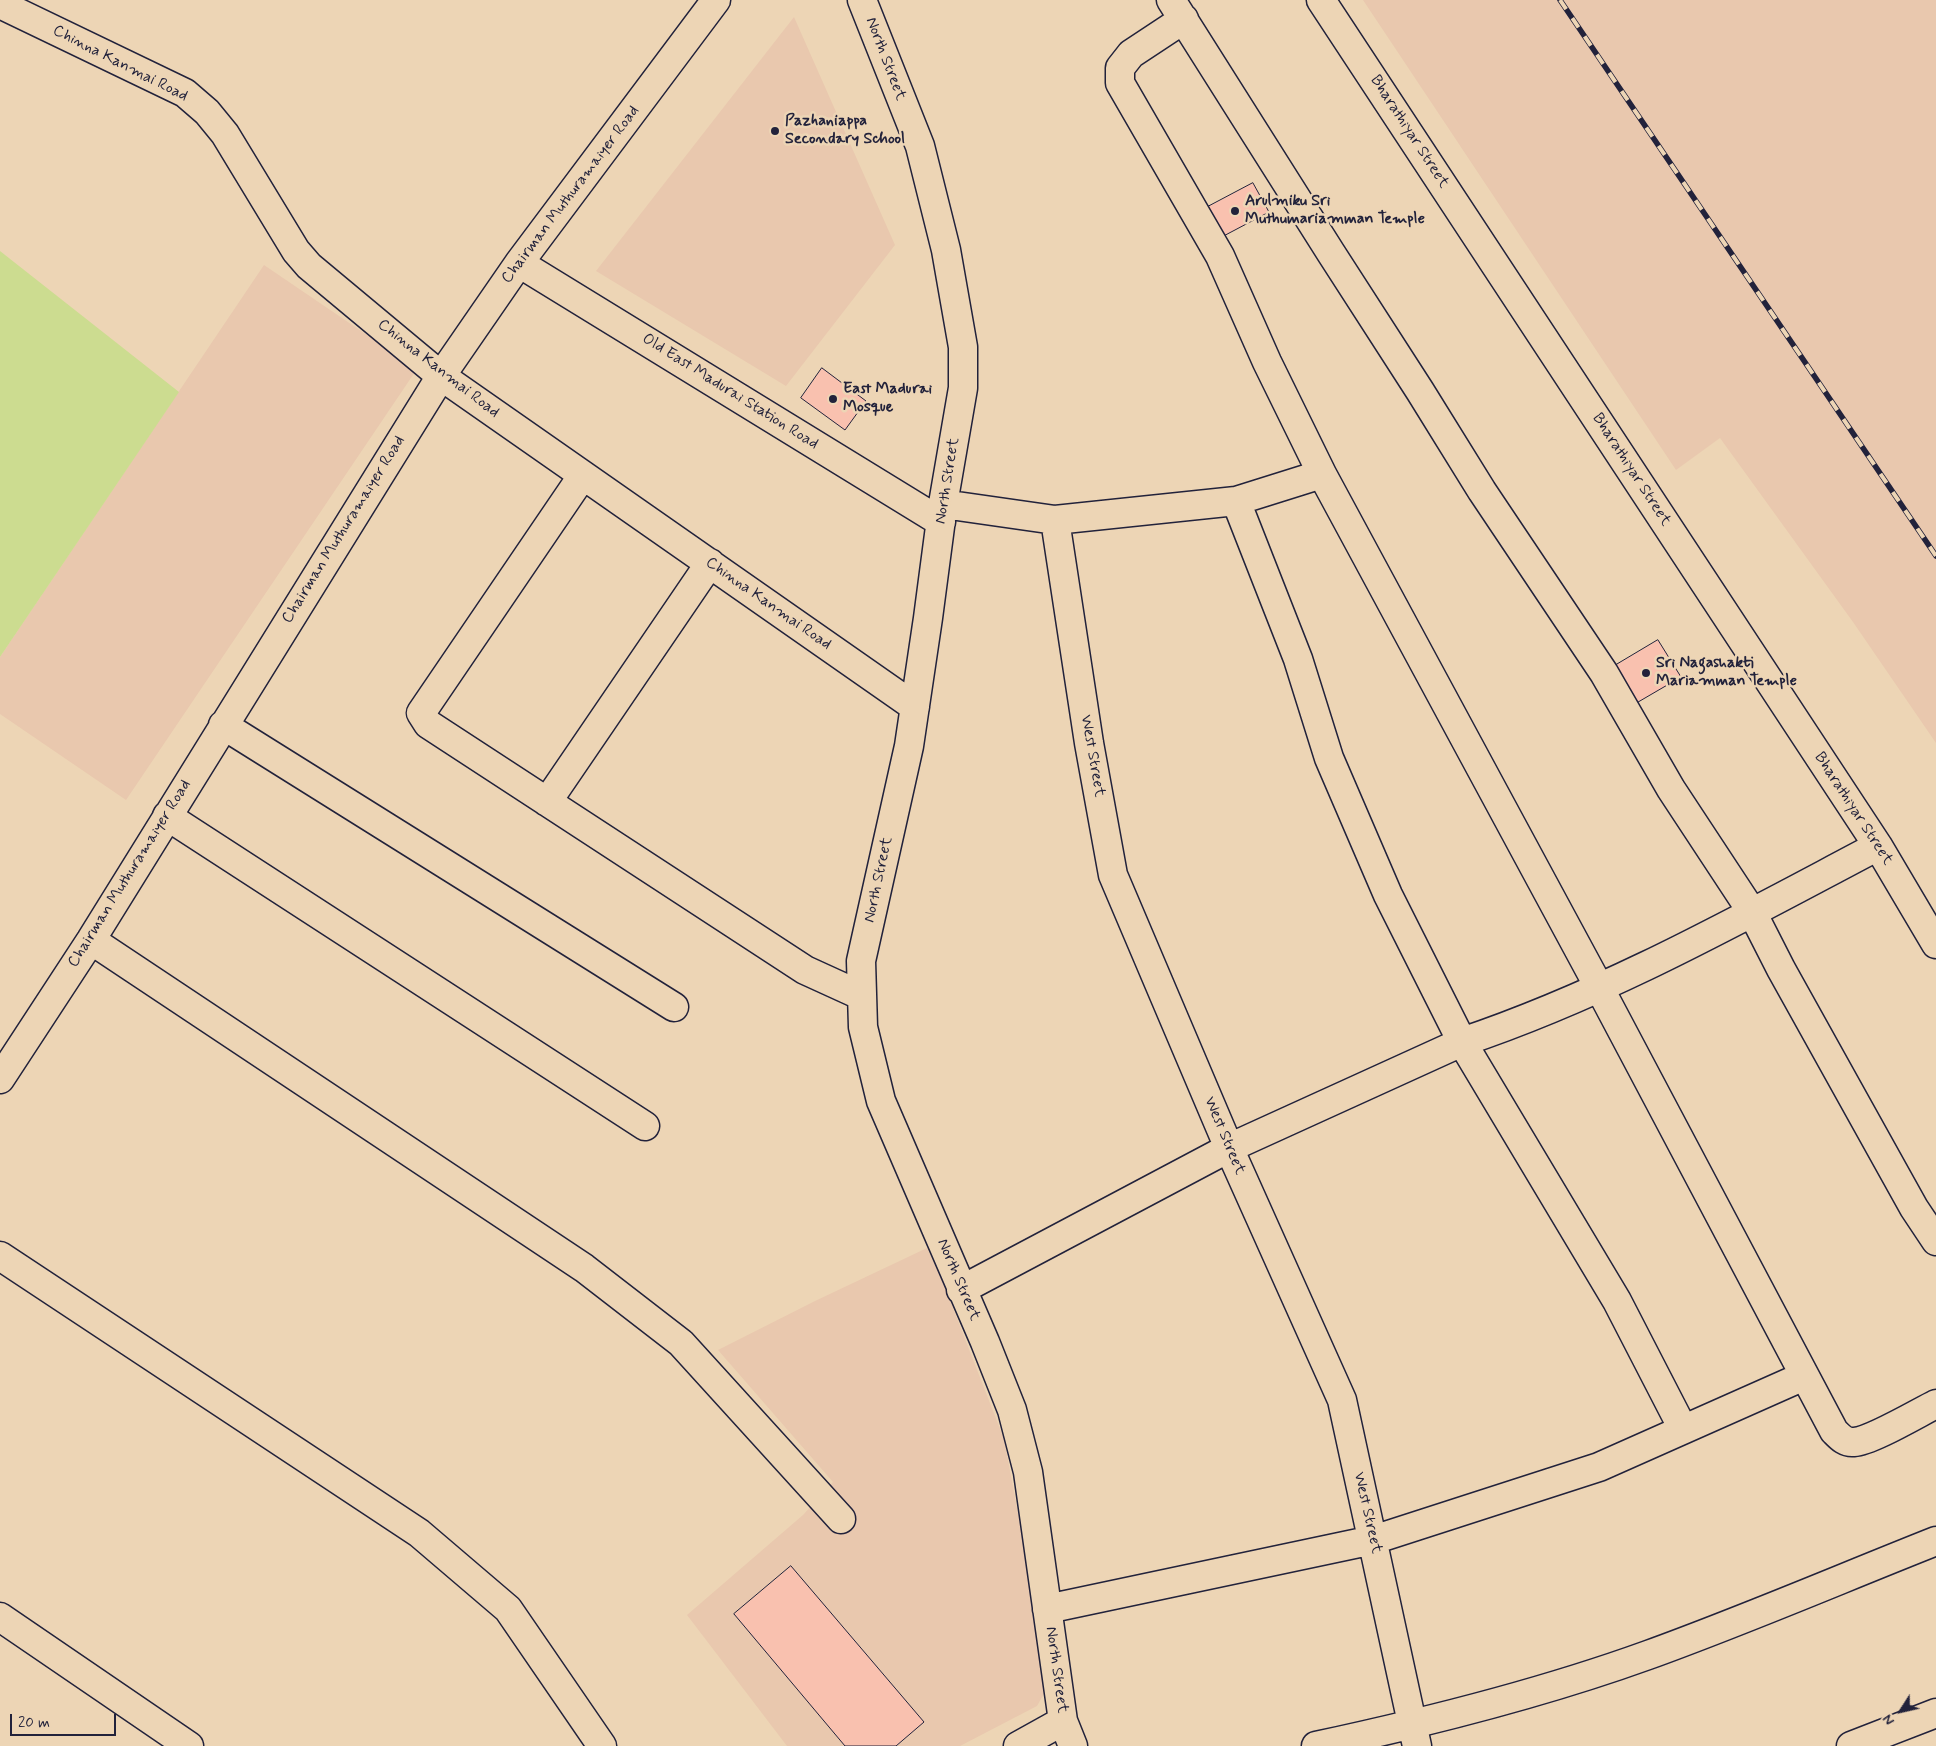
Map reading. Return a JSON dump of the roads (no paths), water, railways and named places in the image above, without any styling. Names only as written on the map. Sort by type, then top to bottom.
[{"type":"street","name":"Chairman Muthuramaiyer Road","points":[[0,1079],[91,940],[441,376],[519,263],[716,0]]},
{"type":"street","name":"North Street","points":[[862,0],[920,146],[946,250],[963,347],[963,388],[942,513],[909,746],[861,961],[863,1027],[882,1101],[984,1342],[1014,1419],[1028,1472],[1047,1609],[1068,1734]]},
{"type":"street","name":"Bharathiyar Street","points":[[1322,0],[1878,846],[1936,944]]},
{"type":"street","name":"Chinna Kanmai Road","points":[[0,4],[185,93],[207,112],[225,134],[296,251],[310,266],[441,376],[915,707]]},
{"type":"street","points":[[1936,1242],[1781,969],[1752,912],[1671,789],[1604,673],[1482,491],[1420,390],[1177,10],[1131,54],[1120,68],[1120,83],[1220,256],[1267,362],[1322,474],[1600,989],[1804,1376],[1834,1431],[1844,1441],[1854,1442],[1869,1438],[1936,1404]]},
{"type":"street","name":"Old East Madurai Station Road","points":[[519,263],[942,513]]},
{"type":"street","points":[[942,513],[1055,520],[1236,501],[1322,474]]},
{"type":"street","points":[[583,475],[421,713],[428,724],[805,970],[862,996]]},
{"type":"street","points":[[1236,501],[1298,659],[1329,758],[1388,895],[1462,1042],[1617,1301],[1683,1429]]},
{"type":"street","name":"West Street","points":[[1055,520],[1089,743],[1113,875],[1228,1148],[1342,1400],[1414,1736]]},
{"type":"street","points":[[547,802],[710,564]]},
{"type":"street","points":[[223,725],[674,1007]]},
{"type":"street","points":[[167,816],[645,1126]]},
{"type":"street","points":[[961,1290],[1228,1148],[1462,1042],[1498,1030],[1600,989],[1878,846]]},
{"type":"street","points":[[91,940],[592,1274],[681,1343],[841,1519]]},
{"type":"street","points":[[0,1256],[419,1534],[508,1609],[602,1746]]},
{"type":"street","points":[[1047,1609],[1373,1540],[1599,1467],[1804,1376]]},
{"type":"street","points":[[1316,1746],[1414,1736],[1555,1685],[1648,1655],[1936,1541]]},
{"type":"street","points":[[0,1618],[189,1746]]},
{"type":"street","points":[[1851,1746],[1936,1713]]},
{"type":"street","points":[[1018,1746],[1068,1734]]},
{"type":"railway","points":[[1560,0],[1936,556]]},
{"type":"place","name":"Pazhaniappa Secondary School","points":[[775,131]]},
{"type":"place","name":"Arulmiku Sri Muthumariamman Temple","points":[[1235,211]]},
{"type":"place","name":"East Madurai Mosque","points":[[833,399]]},
{"type":"place","name":"Sri Nagashakti Mariamman Temple","points":[[1646,673]]}]
